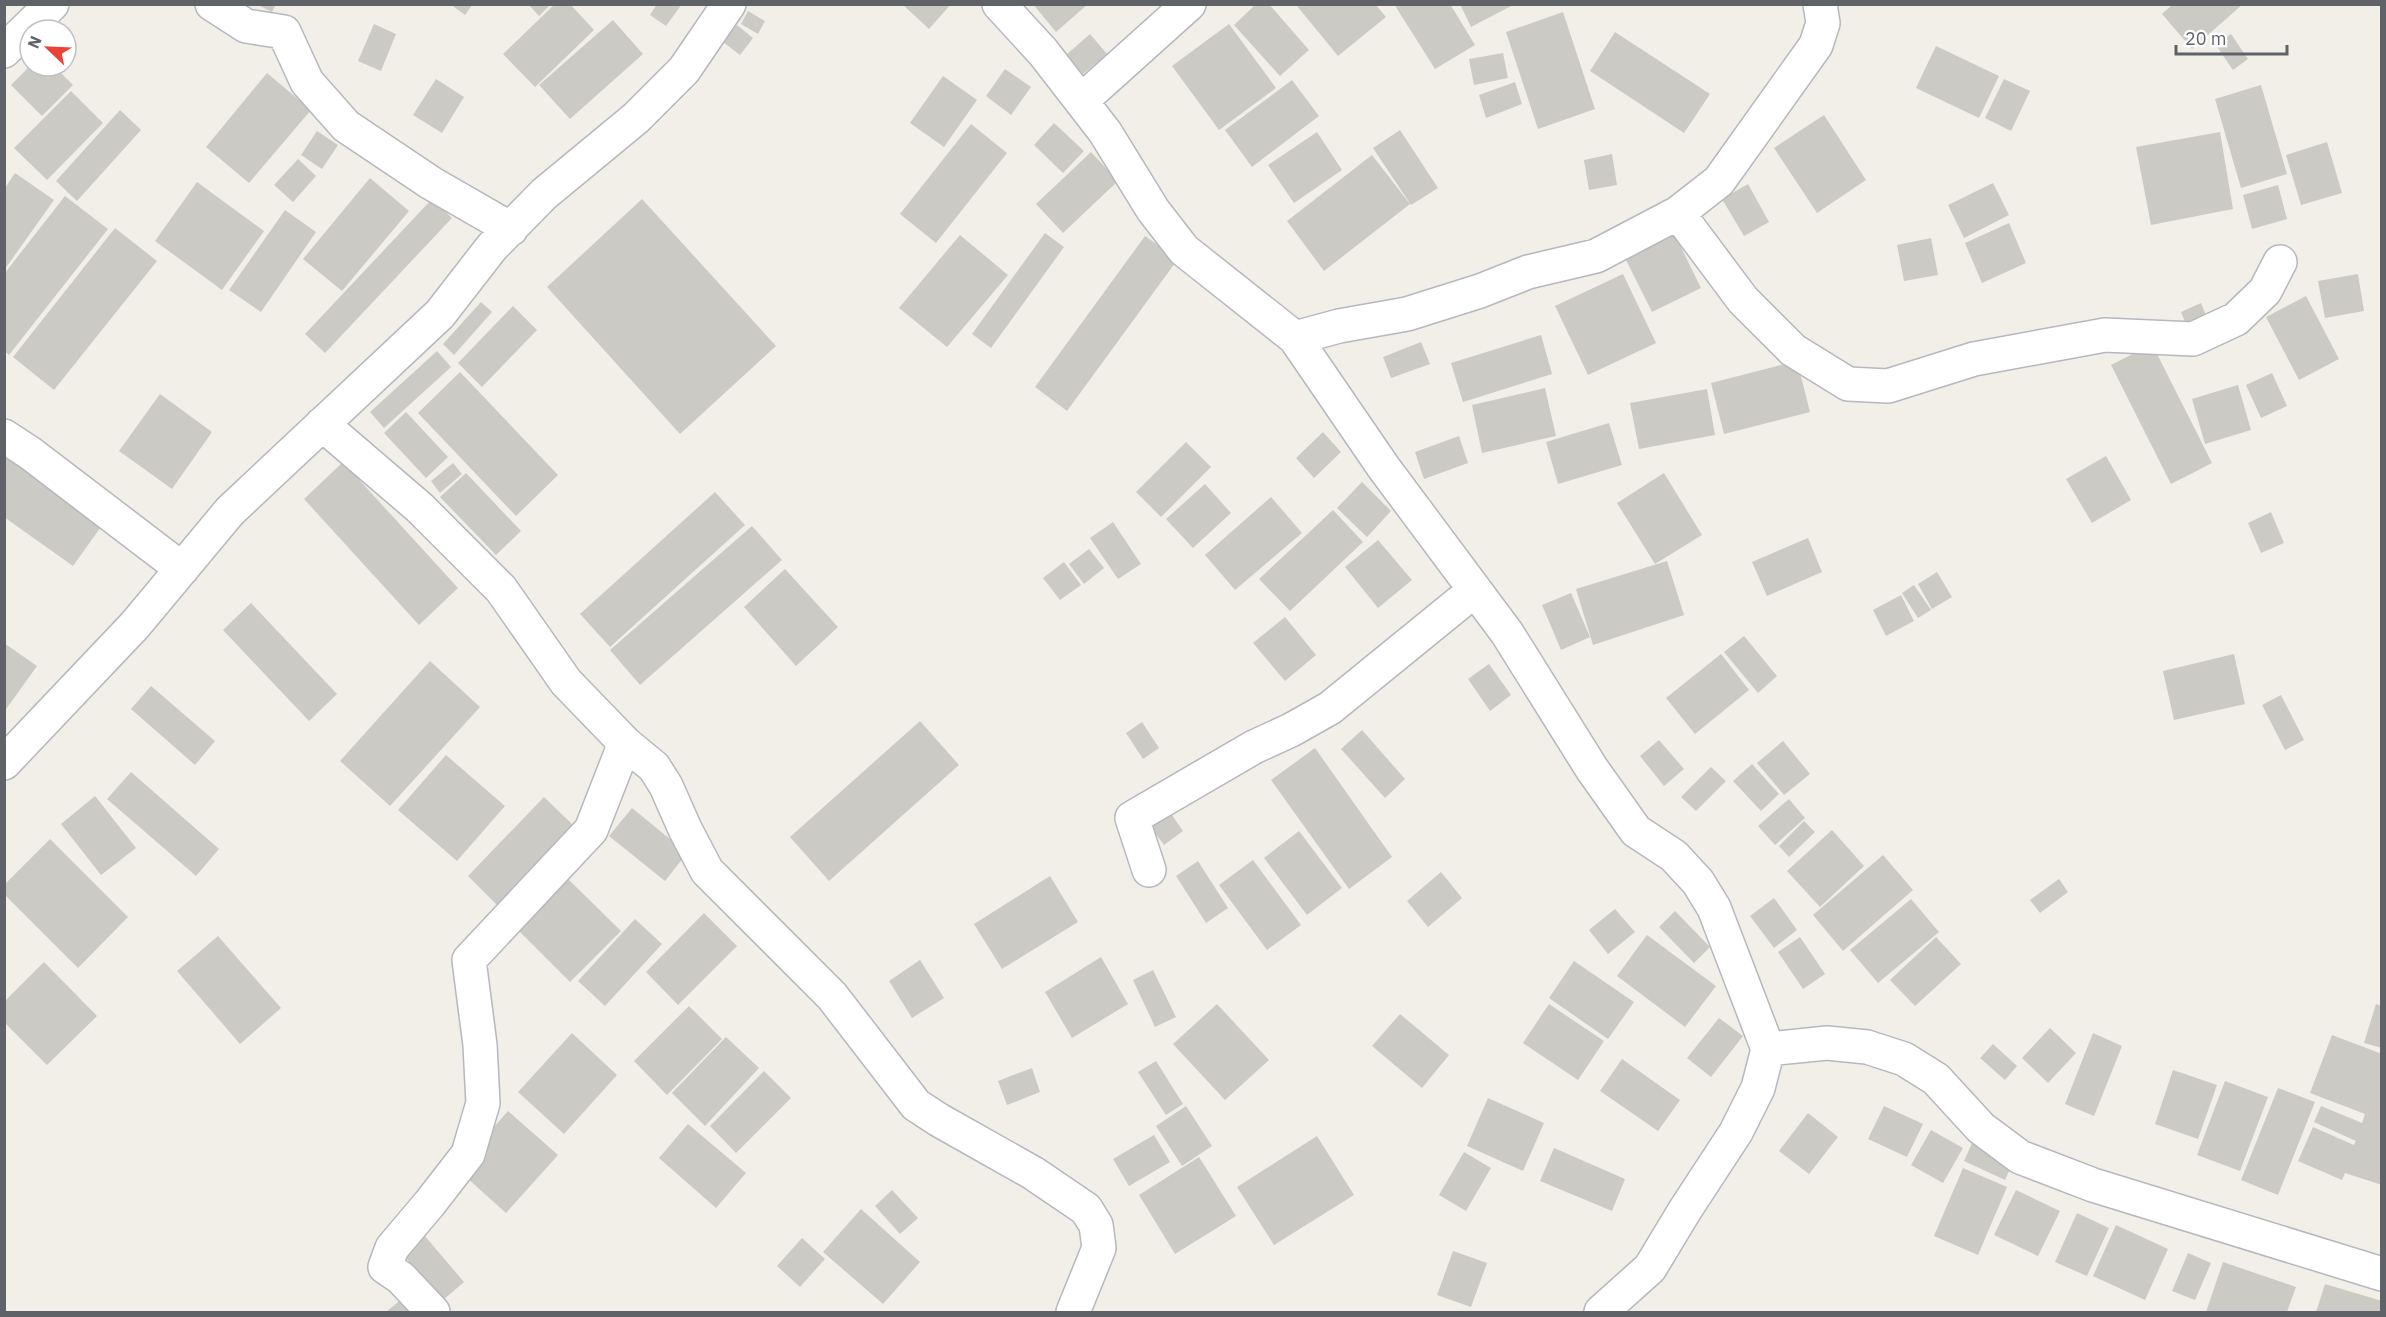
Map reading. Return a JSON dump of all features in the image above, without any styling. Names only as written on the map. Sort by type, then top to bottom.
[{"type":"street","points":[[4,51],[52,4]]},
{"type":"street","points":[[212,4],[246,26],[284,32],[308,82],[346,126],[431,183],[511,229]]},
{"type":"street","points":[[4,763],[135,625],[230,512],[440,314],[492,248],[544,194],[636,118],[684,70],[729,4]]},
{"type":"street","points":[[999,4],[1043,52],[1105,132],[1153,210],[1184,250],[1295,338],[1384,468],[1507,633],[1592,769],[1636,831],[1674,856],[1714,908],[1768,1049],[1758,1088],[1736,1132],[1650,1268],[1601,1312]]},
{"type":"street","points":[[1081,101],[1189,4]]},
{"type":"street","points":[[1295,338],[1339,326],[1407,314],[1480,291],[1528,272],[1596,256],[1678,213],[1719,181],[1816,45],[1823,23],[1820,4]]},
{"type":"street","points":[[1678,213],[1743,300],[1793,350],[1848,384],[1888,386],[1974,359],[2105,334],[2193,339],[2236,319],[2265,291],[2280,262]]},
{"type":"street","points":[[322,424],[420,508],[501,589],[566,682],[625,743],[654,767],[666,786],[707,871],[832,996],[916,1105],[1033,1173],[1086,1209],[1096,1225],[1099,1248],[1073,1312]]},
{"type":"street","points":[[4,436],[30,453],[182,569]]},
{"type":"street","points":[[1149,870],[1132,818],[1254,747],[1330,708],[1475,590]]},
{"type":"street","points":[[433,1312],[401,1278],[385,1267],[392,1248],[468,1154],[483,1103],[480,1044],[470,960],[591,830],[625,743]]},
{"type":"street","points":[[1768,1049],[1827,1043],[1867,1047],[1904,1059],[1936,1079],[1981,1128],[2020,1157],[2093,1185],[2382,1274]]},
{"type":"building","points":[[256,4],[276,4],[272,12]]},
{"type":"building","points":[[450,4],[473,4],[465,15]]},
{"type":"building","points":[[528,4],[551,4],[539,16]]},
{"type":"building","points":[[555,4],[570,4],[594,30],[535,87],[503,54]]},
{"type":"building","points":[[657,4],[682,4],[666,26],[650,15]]},
{"type":"building","points":[[902,4],[951,4],[929,29]]},
{"type":"building","points":[[1033,4],[1088,4],[1056,32]]},
{"type":"building","points":[[1256,4],[1269,4],[1309,50],[1280,76],[1234,25]]},
{"type":"building","points":[[1299,4],[1375,4],[1386,17],[1338,56],[1297,6]]},
{"type":"building","points":[[1394,4],[1450,4],[1475,45],[1435,69]]},
{"type":"building","points":[[1460,4],[1515,4],[1471,27]]},
{"type":"building","points":[[2173,4],[2243,4],[2192,49],[2162,14]]},
{"type":"building","points":[[748,11],[765,21],[758,34],[741,24]]},
{"type":"building","points":[[1563,12],[1595,109],[1538,129],[1506,32]]},
{"type":"building","points":[[613,20],[643,54],[570,119],[539,85]]},
{"type":"building","points":[[374,24],[396,34],[381,71],[358,61]]},
{"type":"building","points":[[1229,24],[1276,88],[1219,130],[1172,66]]},
{"type":"building","points":[[737,25],[753,38],[740,55],[723,42]]},
{"type":"building","points":[[1615,32],[1710,94],[1684,133],[1590,71]]},
{"type":"building","points":[[1090,34],[1107,54],[1083,74],[1066,55]]},
{"type":"building","points":[[2231,34],[2248,59],[2233,70],[2215,44]]},
{"type":"building","points":[[1936,46],[1999,76],[1979,118],[1916,88]]},
{"type":"building","points":[[1503,53],[1508,78],[1474,85],[1469,59]]},
{"type":"building","points":[[1005,69],[1031,87],[1011,115],[986,96]]},
{"type":"building","points":[[267,73],[311,110],[249,183],[206,147]]},
{"type":"building","points":[[943,76],[977,100],[944,147],[910,123]]},
{"type":"building","points":[[18,78],[66,78],[73,85],[42,116],[11,85]]},
{"type":"building","points":[[436,79],[464,97],[442,133],[413,115]]},
{"type":"building","points":[[2004,79],[2030,91],[2011,131],[1985,118]]},
{"type":"building","points":[[1292,80],[1319,116],[1252,167],[1225,130]]},
{"type":"building","points":[[1515,82],[1522,104],[1486,118],[1479,95]]},
{"type":"building","points":[[2261,85],[2287,174],[2241,188],[2215,99]]},
{"type":"building","points":[[71,91],[103,123],[47,180],[14,148]]},
{"type":"building","points":[[120,110],[141,130],[77,201],[56,181]]},
{"type":"building","points":[[1824,115],[1866,180],[1817,213],[1774,148]]},
{"type":"building","points":[[1054,123],[1084,151],[1063,173],[1034,145]]},
{"type":"building","points":[[971,124],[1007,153],[936,243],[900,214]]},
{"type":"building","points":[[1400,130],[1438,188],[1411,205],[1373,148]]},
{"type":"building","points":[[317,131],[338,145],[322,169],[301,155]]},
{"type":"building","points":[[1317,132],[1342,170],[1294,203],[1268,165]]},
{"type":"building","points":[[2220,132],[2233,209],[2151,225],[2136,147]]},
{"type":"building","points":[[2327,142],[2342,193],[2301,205],[2286,155]]},
{"type":"building","points":[[1091,152],[1118,181],[1063,233],[1036,204]]},
{"type":"building","points":[[1612,154],[1617,185],[1589,190],[1584,160]]},
{"type":"building","points":[[1372,155],[1410,204],[1324,271],[1287,221]]},
{"type":"building","points":[[298,159],[316,176],[293,202],[274,185]]},
{"type":"building","points":[[15,173],[54,200],[5,269],[5,188]]},
{"type":"building","points":[[370,178],[409,211],[342,291],[303,259]]},
{"type":"building","points":[[197,182],[264,231],[222,290],[155,241]]},
{"type":"building","points":[[1993,183],[2009,215],[1964,238],[1948,205]]},
{"type":"building","points":[[1748,184],[1769,222],[1744,236],[1722,199]]},
{"type":"building","points":[[2278,185],[2287,219],[2252,229],[2243,195]]},
{"type":"building","points":[[65,196],[108,229],[9,355],[4,351],[4,274]]},
{"type":"building","points":[[432,199],[452,218],[325,353],[305,334]]},
{"type":"building","points":[[642,199],[776,346],[680,434],[547,287]]},
{"type":"building","points":[[285,210],[316,232],[261,312],[229,290]]},
{"type":"building","points":[[2009,223],[2026,263],[1982,283],[1965,243]]},
{"type":"building","points":[[115,228],[157,261],[54,390],[13,357]]},
{"type":"building","points":[[1673,231],[1701,288],[1652,312],[1624,256]]},
{"type":"building","points":[[1045,233],[1064,247],[991,348],[972,334]]},
{"type":"building","points":[[960,235],[1008,275],[947,347],[899,308]]},
{"type":"building","points":[[1145,236],[1178,259],[1067,411],[1035,387]]},
{"type":"building","points":[[1931,238],[1938,275],[1904,281],[1897,245]]},
{"type":"building","points":[[1623,274],[1656,343],[1588,375],[1555,306]]},
{"type":"building","points":[[2358,274],[2364,311],[2325,318],[2318,281]]},
{"type":"building","points":[[2306,296],[2339,359],[2299,380],[2266,317]]},
{"type":"building","points":[[481,302],[492,312],[454,355],[443,344]]},
{"type":"building","points":[[2201,303],[2211,327],[2190,335],[2181,312]]},
{"type":"building","points":[[513,306],[537,330],[482,387],[458,363]]},
{"type":"building","points":[[1541,335],[1552,374],[1463,402],[1451,363]]},
{"type":"building","points":[[1421,342],[1430,364],[1391,378],[1383,357]]},
{"type":"building","points":[[2152,344],[2212,463],[2171,484],[2111,365]]},
{"type":"building","points":[[437,351],[451,367],[384,428],[370,412]]},
{"type":"building","points":[[1797,361],[1810,412],[1724,434],[1711,383]]},
{"type":"building","points":[[460,372],[558,475],[516,516],[418,413]]},
{"type":"building","points":[[2272,373],[2287,406],[2261,418],[2246,385]]},
{"type":"building","points":[[2238,385],[2251,430],[2205,444],[2192,399]]},
{"type":"building","points":[[1545,388],[1556,436],[1482,453],[1472,405]]},
{"type":"building","points":[[1707,389],[1715,435],[1639,449],[1630,403]]},
{"type":"building","points":[[160,394],[212,432],[172,489],[119,451]]},
{"type":"building","points":[[406,412],[448,457],[426,478],[384,433]]},
{"type":"building","points":[[1609,423],[1622,465],[1558,484],[1546,442]]},
{"type":"building","points":[[1323,432],[1341,452],[1314,478],[1296,458]]},
{"type":"building","points":[[1459,436],[1468,463],[1424,479],[1415,452]]},
{"type":"building","points":[[1186,442],[1211,467],[1161,517],[1136,492]]},
{"type":"building","points":[[4,452],[103,524],[73,566],[4,517]]},
{"type":"building","points":[[2106,456],[2131,500],[2092,523],[2066,479]]},
{"type":"building","points":[[343,462],[458,588],[419,625],[304,499]]},
{"type":"building","points":[[453,463],[462,474],[440,493],[431,481]]},
{"type":"building","points":[[466,473],[521,531],[496,555],[440,497]]},
{"type":"building","points":[[1664,473],[1702,535],[1655,564],[1617,503]]},
{"type":"building","points":[[1362,482],[1391,511],[1367,537],[1337,508]]},
{"type":"building","points":[[1205,484],[1231,513],[1193,548],[1166,519]]},
{"type":"building","points":[[715,492],[745,525],[610,647],[580,614]]},
{"type":"building","points":[[1271,497],[1302,533],[1235,590],[1205,555]]},
{"type":"building","points":[[1333,510],[1363,542],[1290,611],[1259,579]]},
{"type":"building","points":[[2271,512],[2284,543],[2261,553],[2248,523]]},
{"type":"building","points":[[1113,522],[1141,564],[1118,579],[1090,538]]},
{"type":"building","points":[[752,526],[782,560],[640,685],[610,650]]},
{"type":"building","points":[[1808,538],[1822,572],[1767,596],[1752,562]]},
{"type":"building","points":[[1378,540],[1412,580],[1378,608],[1345,567]]},
{"type":"building","points":[[1089,549],[1104,568],[1084,584],[1069,564]]},
{"type":"building","points":[[1667,561],[1684,615],[1593,645],[1576,589]]},
{"type":"building","points":[[1064,562],[1081,585],[1060,600],[1043,578]]},
{"type":"building","points":[[785,569],[838,627],[796,666],[744,607]]},
{"type":"building","points":[[1937,572],[1952,597],[1932,609],[1918,584]]},
{"type":"building","points":[[1914,585],[1931,610],[1918,618],[1902,593]]},
{"type":"building","points":[[1571,593],[1590,637],[1561,650],[1542,605]]},
{"type":"building","points":[[1901,595],[1914,621],[1886,636],[1873,610]]},
{"type":"building","points":[[251,603],[337,694],[309,721],[223,630]]},
{"type":"building","points":[[1285,617],[1316,655],[1285,681],[1253,643]]},
{"type":"building","points":[[1744,636],[1777,676],[1758,693],[1724,652]]},
{"type":"building","points":[[4,643],[37,666],[4,712]]},
{"type":"building","points":[[1721,654],[1749,690],[1695,734],[1666,698]]},
{"type":"building","points":[[2234,654],[2245,704],[2174,720],[2163,671]]},
{"type":"building","points":[[430,661],[480,707],[390,806],[340,761]]},
{"type":"building","points":[[1489,664],[1511,695],[1490,711],[1468,679]]},
{"type":"building","points":[[151,686],[215,741],[195,765],[131,709]]},
{"type":"building","points":[[2281,695],[2304,740],[2285,750],[2262,705]]},
{"type":"building","points":[[920,721],[959,765],[829,881],[790,837]]},
{"type":"building","points":[[1142,722],[1159,748],[1143,759],[1126,733]]},
{"type":"building","points":[[1362,730],[1405,779],[1385,798],[1341,749]]},
{"type":"building","points":[[1659,740],[1684,769],[1664,786],[1640,756]]},
{"type":"building","points":[[1783,741],[1810,774],[1784,795],[1757,763]]},
{"type":"building","points":[[1315,748],[1392,857],[1349,889],[1271,780]]},
{"type":"building","points":[[446,755],[505,806],[457,861],[398,810]]},
{"type":"building","points":[[1752,764],[1779,794],[1761,811],[1733,781]]},
{"type":"building","points":[[1711,767],[1726,781],[1696,811],[1681,797]]},
{"type":"building","points":[[131,772],[219,849],[196,876],[107,799]]},
{"type":"building","points":[[95,796],[136,848],[101,875],[61,824]]},
{"type":"building","points":[[544,797],[576,828],[499,907],[468,876]]},
{"type":"building","points":[[1789,799],[1805,818],[1775,845],[1758,826]]},
{"type":"building","points":[[632,808],[687,853],[665,881],[609,836]]},
{"type":"building","points":[[1167,808],[1183,831],[1164,845],[1147,822]]},
{"type":"building","points":[[1804,821],[1815,832],[1789,857],[1779,846]]},
{"type":"building","points":[[1832,830],[1864,866],[1820,907],[1787,871]]},
{"type":"building","points":[[1299,831],[1342,888],[1307,915],[1264,858]]},
{"type":"building","points":[[50,839],[128,917],[78,968],[4,894],[4,885]]},
{"type":"building","points":[[1883,855],[1913,890],[1843,951],[1813,915]]},
{"type":"building","points":[[1253,860],[1301,925],[1267,950],[1219,885]]},
{"type":"building","points":[[1198,861],[1228,908],[1206,923],[1176,876]]},
{"type":"building","points":[[1441,872],[1462,898],[1428,927],[1407,901]]},
{"type":"building","points":[[564,875],[621,931],[570,982],[514,926]]},
{"type":"building","points":[[1050,876],[1078,922],[1002,969],[974,924]]},
{"type":"building","points":[[2059,879],[2068,892],[2040,913],[2030,900]]},
{"type":"building","points":[[1774,898],[1797,930],[1774,948],[1750,916]]},
{"type":"building","points":[[1911,899],[1939,932],[1878,983],[1850,950]]},
{"type":"building","points":[[1615,909],[1635,932],[1608,954],[1589,930]]},
{"type":"building","points":[[1675,911],[1710,947],[1694,963],[1659,927]]},
{"type":"building","points":[[704,913],[737,946],[678,1005],[646,972]]},
{"type":"building","points":[[635,919],[662,944],[605,1006],[578,981]]},
{"type":"building","points":[[1647,935],[1716,986],[1685,1027],[1617,976]]},
{"type":"building","points":[[218,936],[281,1008],[240,1044],[177,971]]},
{"type":"building","points":[[1800,937],[1825,974],[1803,989],[1778,952]]},
{"type":"building","points":[[1936,937],[1961,964],[1915,1006],[1890,980]]},
{"type":"building","points":[[1101,957],[1128,1004],[1072,1038],[1045,992]]},
{"type":"building","points":[[920,960],[944,998],[912,1018],[889,981]]},
{"type":"building","points":[[1574,961],[1634,1002],[1608,1039],[1549,998]]},
{"type":"building","points":[[44,962],[97,1016],[47,1065],[4,1022],[4,1002]]},
{"type":"building","points":[[1153,970],[1176,1017],[1155,1027],[1133,980]]},
{"type":"building","points":[[1217,1004],[1269,1060],[1225,1100],[1173,1044]]},
{"type":"building","points":[[1549,1004],[1604,1041],[1578,1080],[1523,1043]]},
{"type":"building","points":[[2376,1004],[2382,1006],[2382,1048],[2364,1043]]},
{"type":"building","points":[[689,1006],[722,1039],[667,1095],[634,1061]]},
{"type":"building","points":[[1400,1014],[1449,1055],[1422,1088],[1372,1046]]},
{"type":"building","points":[[1719,1018],[1743,1036],[1711,1077],[1687,1058]]},
{"type":"building","points":[[2050,1028],[2076,1053],[2048,1083],[2022,1058]]},
{"type":"building","points":[[572,1033],[617,1075],[564,1134],[518,1092]]},
{"type":"building","points":[[2093,1033],[2122,1046],[2094,1116],[2065,1104]]},
{"type":"building","points":[[2332,1035],[2382,1054],[2382,1185],[2345,1173],[2342,1180],[2298,1161],[2313,1127],[2354,1145],[2356,1141],[2314,1122],[2321,1106],[2362,1123],[2365,1114],[2310,1093]]},
{"type":"building","points":[[726,1037],[759,1068],[705,1126],[672,1093]]},
{"type":"building","points":[[1993,1044],[2017,1066],[2005,1080],[1980,1058]]},
{"type":"building","points":[[1622,1059],[1680,1100],[1658,1131],[1600,1091]]},
{"type":"building","points":[[1156,1061],[1183,1104],[1166,1115],[1138,1072]]},
{"type":"building","points":[[1032,1068],[1040,1092],[1007,1105],[998,1081]]},
{"type":"building","points":[[2173,1070],[2217,1085],[2198,1139],[2155,1124]]},
{"type":"building","points":[[764,1071],[791,1098],[736,1153],[710,1126]]},
{"type":"building","points":[[2225,1081],[2268,1097],[2240,1171],[2197,1155]]},
{"type":"building","points":[[2278,1088],[2315,1102],[2278,1195],[2241,1180]]},
{"type":"building","points":[[1488,1098],[1544,1123],[1523,1171],[1467,1146]]},
{"type":"building","points":[[1186,1106],[1212,1146],[1182,1166],[1156,1126]]},
{"type":"building","points":[[1884,1106],[1923,1124],[1907,1157],[1868,1139]]},
{"type":"building","points":[[508,1111],[558,1155],[506,1213],[457,1169]]},
{"type":"building","points":[[1808,1113],[1838,1137],[1809,1174],[1779,1151]]},
{"type":"building","points":[[688,1124],[746,1173],[716,1208],[659,1158]]},
{"type":"building","points":[[1931,1130],[1963,1148],[1943,1183],[1911,1165]]},
{"type":"building","points":[[1154,1135],[1170,1162],[1129,1186],[1113,1159]]},
{"type":"building","points":[[1317,1136],[1354,1195],[1274,1245],[1237,1187]]},
{"type":"building","points":[[1973,1141],[2014,1160],[2005,1180],[1964,1161]]},
{"type":"building","points":[[1554,1148],[1625,1179],[1612,1211],[1540,1181]]},
{"type":"building","points":[[1464,1152],[1491,1168],[1466,1211],[1439,1195]]},
{"type":"building","points":[[1199,1157],[1236,1216],[1175,1254],[1139,1195]]},
{"type":"building","points":[[1963,1168],[2007,1187],[1978,1255],[1934,1236]]},
{"type":"building","points":[[892,1190],[918,1218],[900,1234],[875,1206]]},
{"type":"building","points":[[2016,1190],[2060,1211],[2038,1256],[1994,1235]]},
{"type":"building","points":[[861,1209],[920,1262],[883,1304],[823,1252]]},
{"type":"building","points":[[2077,1213],[2109,1228],[2087,1276],[2055,1262]]},
{"type":"building","points":[[2116,1225],[2168,1249],[2145,1300],[2093,1276]]},
{"type":"building","points":[[424,1235],[464,1282],[442,1301],[402,1253]]},
{"type":"building","points":[[802,1238],[825,1259],[800,1287],[777,1266]]},
{"type":"building","points":[[1453,1251],[1487,1263],[1471,1307],[1437,1295]]},
{"type":"building","points":[[2188,1253],[2211,1263],[2195,1300],[2172,1291]]},
{"type":"building","points":[[2223,1262],[2296,1287],[2287,1312],[2206,1312]]},
{"type":"building","points":[[2325,1284],[2382,1301],[2382,1312],[2316,1312]]},
{"type":"building","points":[[403,1298],[415,1312],[386,1312]]}]
